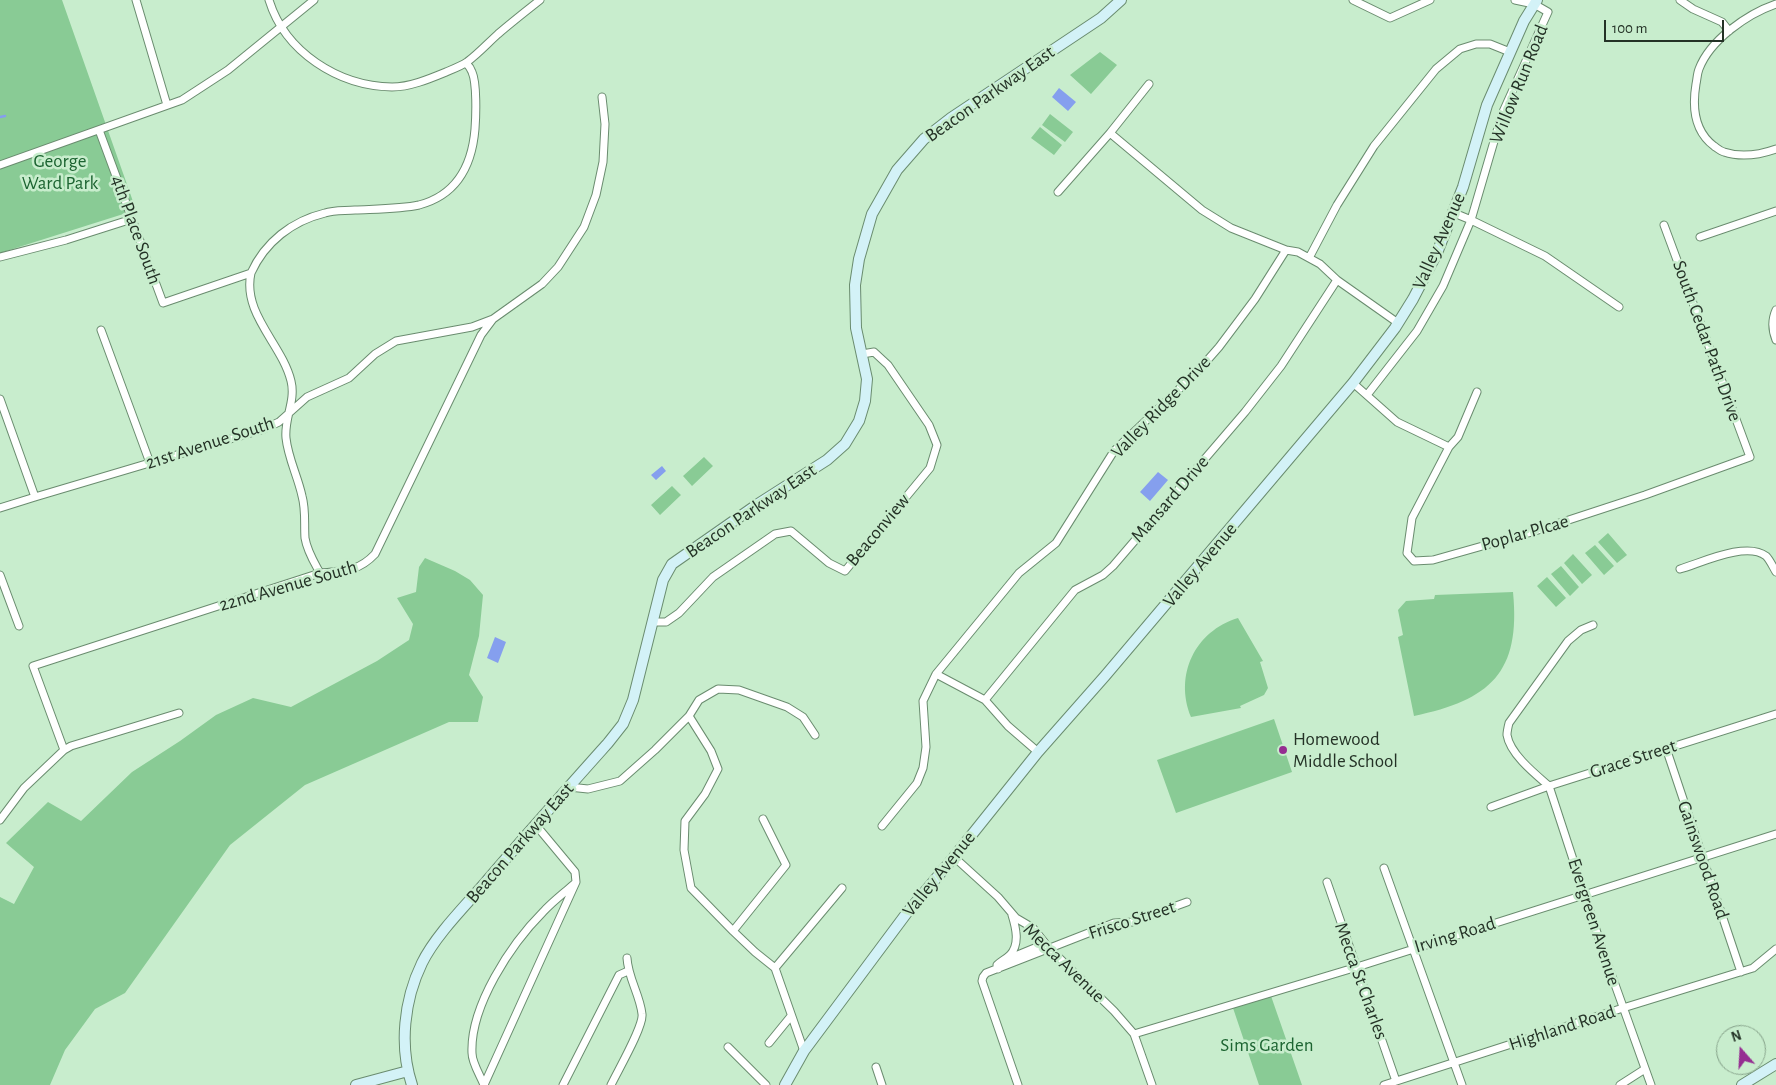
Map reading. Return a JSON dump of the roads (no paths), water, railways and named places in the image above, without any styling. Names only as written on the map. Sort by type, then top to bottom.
[{"type":"street","points":[[136,0],[167,105]]},
{"type":"street","points":[[268,0],[281,26],[293,44],[309,58],[336,75],[366,84],[393,87],[426,81],[466,62],[540,0]]},
{"type":"street","points":[[0,165],[191,95],[228,70],[314,0]]},
{"type":"street","name":"Beacon Parkway East","points":[[412,1085],[408,1071],[405,1019],[412,988],[422,962],[448,926],[535,824],[608,743],[622,724],[633,700],[663,580],[672,564],[758,504],[827,460],[845,444],[859,421],[865,401],[867,379],[856,328],[855,285],[859,259],[872,214],[897,170],[924,139],[950,118],[1101,18],[1121,0]]},
{"type":"street","points":[[1353,0],[1390,18],[1430,0]]},
{"type":"street","points":[[1515,0],[1536,2]]},
{"type":"street","points":[[1680,0],[1694,10],[1722,22],[1729,31]]},
{"type":"street","name":"Willow Run Road","points":[[1367,395],[1417,330],[1443,286],[1471,220],[1502,114],[1548,12],[1536,2]]},
{"type":"street","name":"Valley Avenue","points":[[785,1085],[804,1051],[906,914],[1038,752],[1105,676],[1353,383],[1398,322],[1430,267],[1454,213],[1487,105],[1510,52],[1536,2]]},
{"type":"street","points":[[1776,4],[1729,31],[1712,49],[1699,69],[1693,101],[1695,118],[1701,132],[1722,152],[1745,156],[1762,154],[1776,149]]},
{"type":"street","points":[[1309,258],[1337,205],[1374,146],[1428,77],[1444,60],[1460,49],[1476,44],[1490,44],[1510,52]]},
{"type":"street","points":[[320,573],[307,547],[302,496],[286,437],[293,387],[288,370],[253,307],[251,273],[255,263],[270,244],[279,235],[298,222],[326,212],[418,205],[438,198],[455,184],[468,166],[475,137],[477,112],[473,73],[466,62]]},
{"type":"street","points":[[1058,192],[1110,133],[1149,84]]},
{"type":"street","name":"21st Avenue South","points":[[0,508],[264,429],[279,422],[307,397],[350,378],[375,354],[396,341],[472,326],[493,319],[542,284],[558,267],[584,227],[596,195],[603,162],[605,124],[602,97]]},
{"type":"street","name":"4th Place South","points":[[99,130],[163,302],[251,273]]},
{"type":"street","points":[[1110,133],[1202,210],[1231,228],[1286,250],[1298,252],[1320,264],[1337,280],[1398,322]]},
{"type":"street","points":[[1700,237],[1776,212]]},
{"type":"street","points":[[1454,213],[1545,256],[1619,307]]},
{"type":"street","points":[[0,257],[66,240],[132,219]]},
{"type":"street","name":"South Cedar Path Drive","points":[[1645,495],[1750,457],[1664,225]]},
{"type":"street","name":"Valley Ridge Drive","points":[[882,826],[917,783],[924,768],[926,747],[923,701],[936,674],[1019,573],[1056,543],[1114,451],[1197,372],[1218,347],[1255,299],[1286,250]]},
{"type":"street","name":"Mansard Drive","points":[[985,700],[1075,590],[1104,575],[1113,566],[1245,412],[1281,366],[1337,280]]},
{"type":"street","points":[[1776,310],[1772,318],[1772,328],[1776,340]]},
{"type":"street","name":"22nd Avenue South","points":[[64,750],[33,666],[320,573],[347,571],[365,564],[375,554],[480,335],[493,319]]},
{"type":"street","points":[[102,330],[150,463]]},
{"type":"street","name":"Beaconview","points":[[652,622],[666,622],[679,613],[713,577],[776,534],[792,531],[829,563],[845,571],[930,468],[937,444],[929,425],[888,365],[874,352],[862,354]]},
{"type":"street","points":[[1353,383],[1396,422],[1449,447],[1458,437],[1478,392]]},
{"type":"street","points":[[0,399],[35,497]]},
{"type":"street","name":"Poplar Plcae","points":[[1449,447],[1412,518],[1407,553],[1414,561],[1434,560],[1477,546],[1532,532],[1645,495]]},
{"type":"street","points":[[1680,568],[1735,551],[1759,552],[1767,557],[1776,572]]},
{"type":"street","points":[[0,575],[18,626]]},
{"type":"street","points":[[1549,786],[1531,770],[1511,744],[1507,733],[1509,723],[1568,641],[1581,630],[1593,625]]},
{"type":"street","points":[[936,674],[985,700],[1008,726],[1038,752]]},
{"type":"street","points":[[569,787],[588,789],[620,782],[656,750],[688,716],[699,700],[718,689],[739,690],[787,706],[803,717],[815,735]]},
{"type":"street","points":[[0,820],[24,788],[64,750],[71,746],[179,713]]},
{"type":"street","name":"Grace Street","points":[[1491,807],[1549,786],[1776,714]]},
{"type":"street","points":[[688,716],[711,751],[718,769],[705,794],[685,821],[684,850],[692,888],[733,931],[775,968],[804,1051]]},
{"type":"street","name":"Gainswood Road","points":[[1666,748],[1741,972]]},
{"type":"street","name":"Evergreen Avenue","points":[[1549,786],[1623,1008],[1651,1085]]},
{"type":"street","points":[[733,931],[786,865],[762,819]]},
{"type":"street","points":[[484,1085],[576,882],[575,872],[535,824]]},
{"type":"street","name":"Irving Road","points":[[1134,1034],[1357,967],[1776,834]]},
{"type":"street","name":"Mecca Avenue","points":[[954,857],[998,897],[1016,918],[1032,928],[1049,948],[1114,1011],[1134,1034],[1152,1085]]},
{"type":"street","points":[[1384,868],[1462,1085]]},
{"type":"street","points":[[484,1085],[472,1054],[480,1005],[502,962],[542,913],[576,882]]},
{"type":"street","name":"Mecca St Charles","points":[[1327,882],[1396,1081]]},
{"type":"street","points":[[775,968],[842,888]]},
{"type":"street","name":"Frisco Street","points":[[999,966],[1042,946],[1049,948],[1114,923],[1132,922],[1187,902]]},
{"type":"street","points":[[1010,911],[1016,931],[1016,943],[1010,956],[999,966],[986,973],[982,981],[1018,1085]]},
{"type":"street","name":"Highland Road","points":[[1384,1085],[1753,968],[1776,949]]},
{"type":"street","points":[[611,1085],[639,1029],[643,1016],[626,958]]},
{"type":"street","points":[[564,1085],[619,975],[628,970]]},
{"type":"street","points":[[769,1043],[791,1016]]},
{"type":"street","points":[[728,1046],[766,1085]]},
{"type":"street","points":[[1742,1085],[1775,1066]]},
{"type":"street","points":[[876,1067],[882,1085]]},
{"type":"street","points":[[1620,1085],[1645,1069]]},
{"type":"street","points":[[356,1085],[408,1071]]},
{"type":"water","points":[[1059,88],[1076,102],[1068,111],[1052,97]]},
{"type":"water","points":[[662,466],[666,471],[656,480],[651,475]]},
{"type":"water","points":[[1158,472],[1168,480],[1150,501],[1140,492]]},
{"type":"water","points":[[495,637],[506,642],[498,663],[487,658]]},
{"type":"waterway","points":[[0,117],[5,116]]},
{"type":"place","name":"Homewood Middle School","points":[[1283,750]]},
{"type":"park label","name":"George Ward Park","points":[[60,172]]},
{"type":"park label","name":"Sims Garden","points":[[1267,1045]]}]
